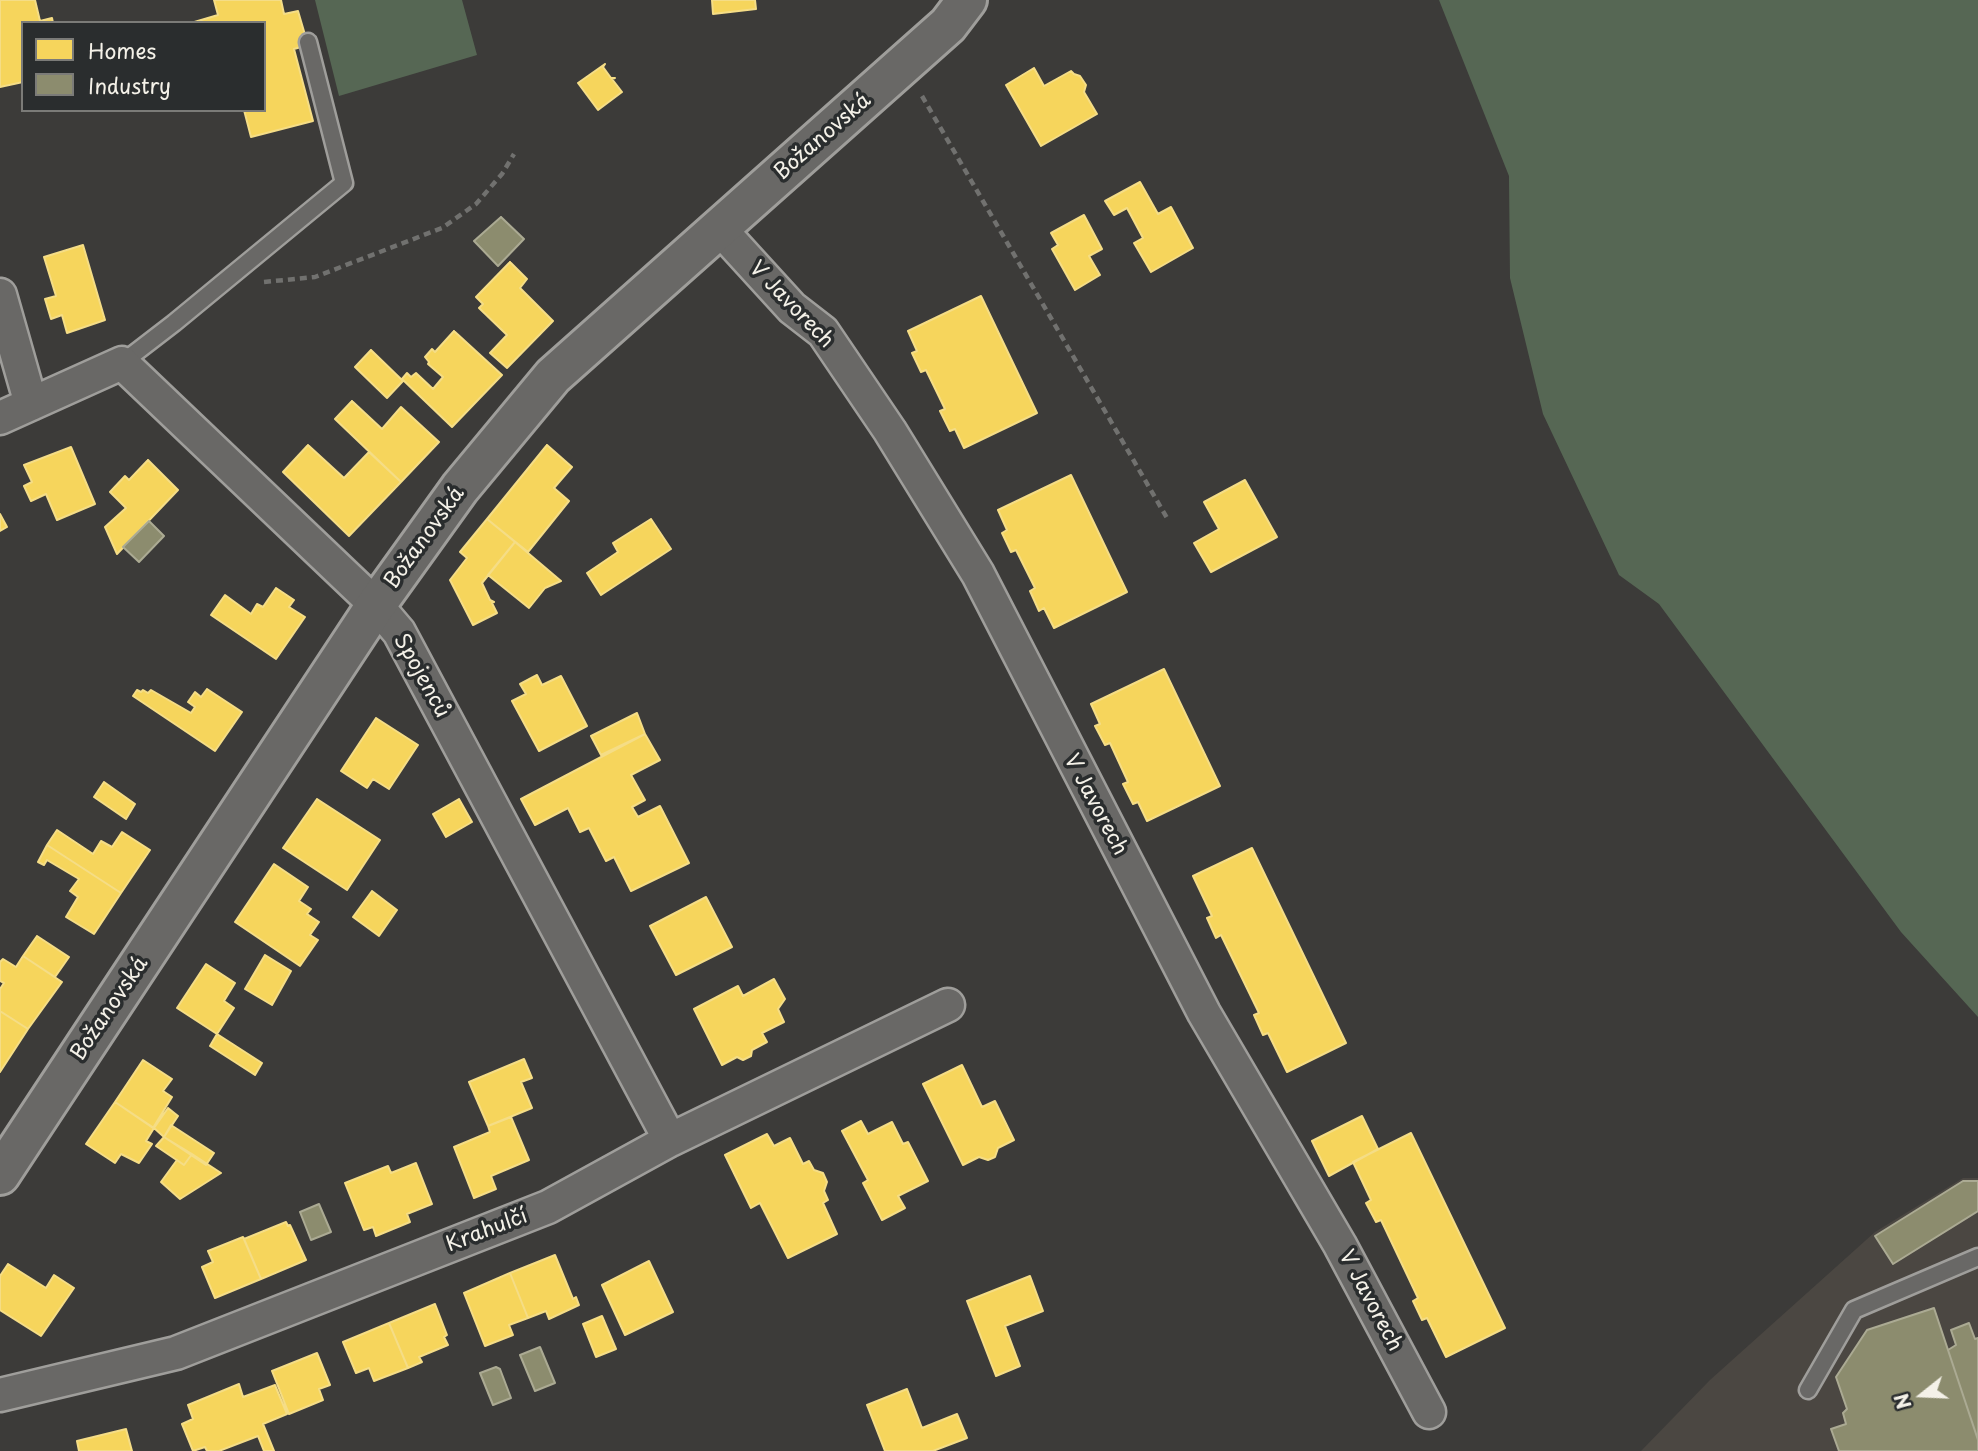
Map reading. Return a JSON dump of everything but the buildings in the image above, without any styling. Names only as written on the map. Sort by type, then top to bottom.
[{"type":"street","name":"Božanovská","points":[[0,1175],[376,605],[460,488],[552,376],[948,25],[967,0]]},
{"type":"street","name":"V Javorech","points":[[719,228],[792,308],[823,332],[890,431],[978,574],[1063,744],[1204,1013],[1340,1245],[1429,1412]]},
{"type":"street","points":[[0,295],[31,404]]},
{"type":"street","name":"Spojenců","points":[[122,363],[376,605],[399,632],[670,1140]]},
{"type":"street","points":[[0,418],[122,363]]},
{"type":"street","name":"Krahulčí","points":[[0,1395],[176,1353],[548,1207],[670,1140],[948,1005]]},
{"type":"lane","points":[[122,363],[344,183],[308,42]]},
{"type":"lane","points":[[1808,1390],[1854,1310],[1978,1257]]},
{"type":"path","points":[[903,65],[950,141],[1167,518]]},
{"type":"path","points":[[229,278],[267,283],[315,277],[443,228],[476,204],[502,174],[514,154]]},
{"type":"shaded area","points":[[1963,1178],[1978,1178],[1978,1451],[1641,1451],[1710,1380],[1875,1232]]},
{"type":"green space","points":[[315,0],[462,0],[477,55],[339,96]]},
{"type":"green space","points":[[1439,0],[1978,0],[1978,1017],[1901,932],[1659,604],[1619,575],[1543,414],[1510,278],[1509,176]]}]
